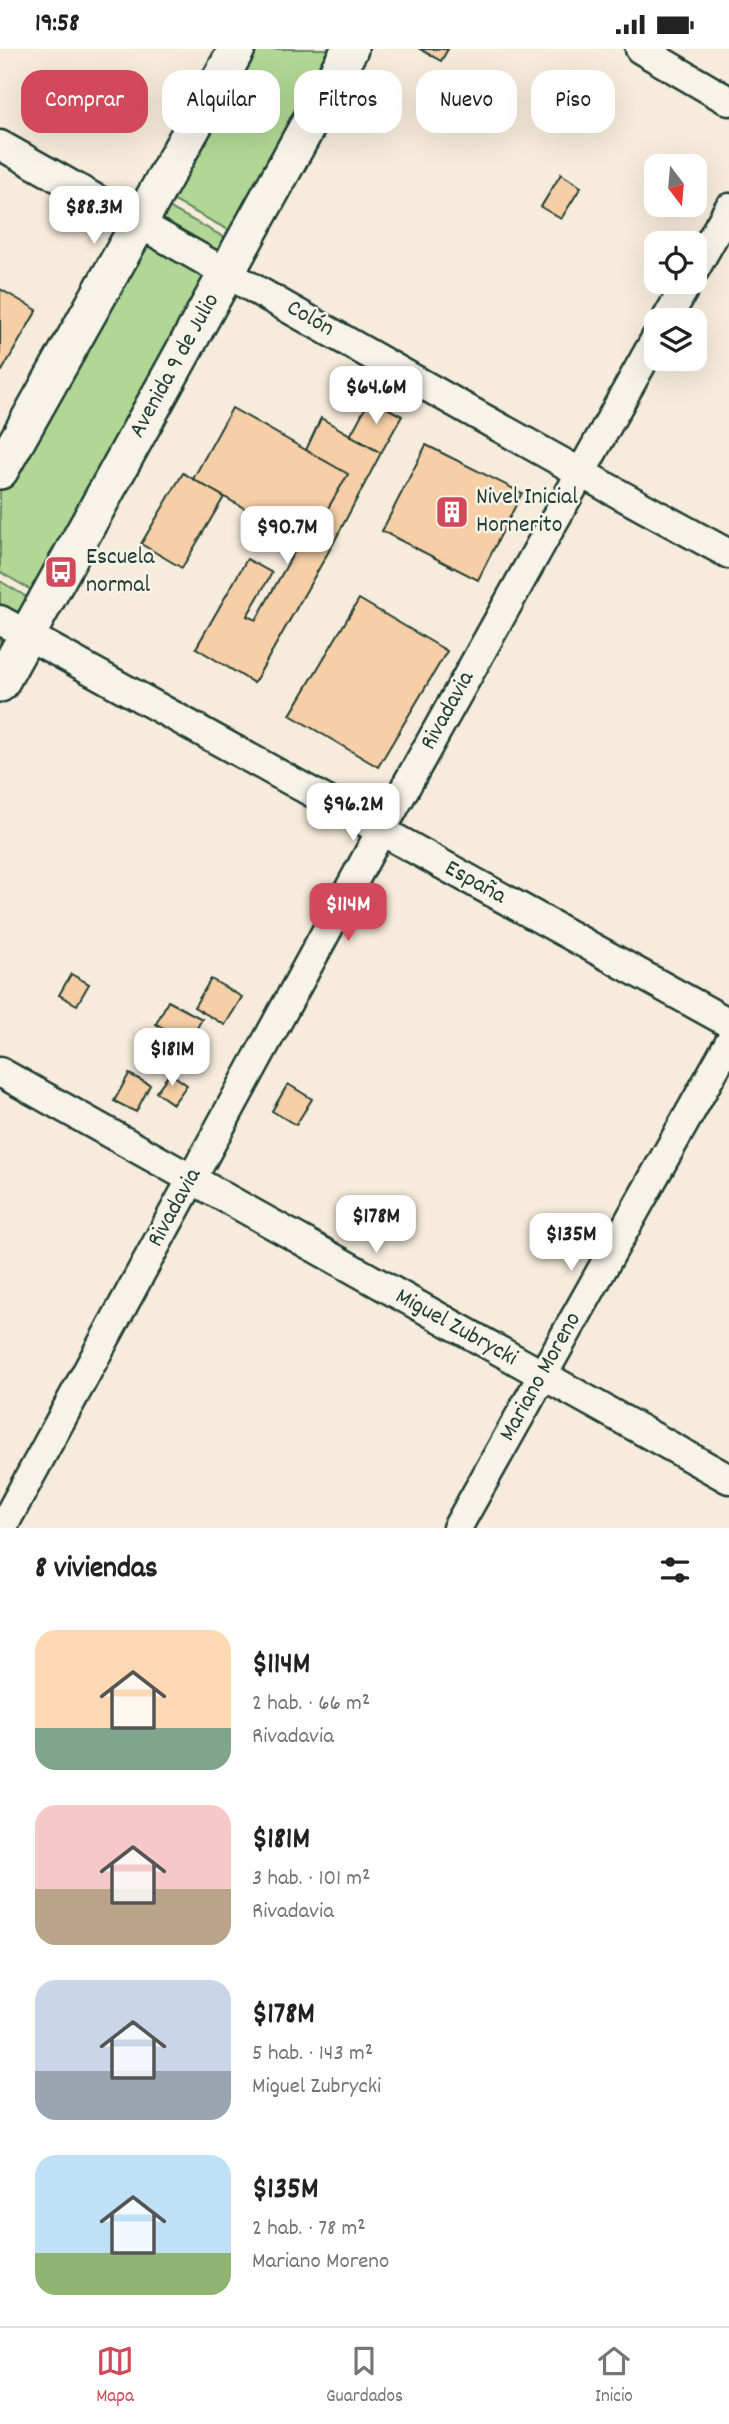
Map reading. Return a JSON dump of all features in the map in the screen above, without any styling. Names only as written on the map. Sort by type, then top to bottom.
[{"type":"main road","points":[[0,471],[237,49]]},
{"type":"main road","name":"Avenida 9 de Julio","points":[[0,684],[14,627],[228,271],[350,49]]},
{"type":"street","points":[[640,49],[729,101]]},
{"type":"street","name":"Colón","points":[[0,145],[228,271],[580,474],[729,554]]},
{"type":"street","points":[[707,247],[729,208]]},
{"type":"street","name":"Rivadavia","points":[[2,1528],[381,831],[644,359]]},
{"type":"street","name":"España","points":[[14,627],[729,1023]]},
{"type":"street","name":"Mariano Moreno","points":[[457,1528],[729,1043]]},
{"type":"street","name":"Miguel Zubrycki","points":[[0,1072],[729,1479]]},
{"type":"green space","points":[[246,49],[341,49],[331,70],[294,70],[294,133],[302,133],[251,242],[163,195],[198,133],[280,133],[280,70],[234,70]]},
{"type":"green space","points":[[159,202],[246,249],[52,602],[0,572],[0,491]]},
{"type":"green space","points":[[0,581],[49,610],[0,699]]},
{"type":"building","points":[[420,49],[448,49],[441,61]]},
{"type":"building","points":[[561,174],[581,187],[561,219],[541,207]]},
{"type":"building","points":[[0,289],[37,310],[2,371],[0,370]]},
{"type":"building","points":[[370,399],[402,416],[381,453],[350,436]]},
{"type":"building","points":[[232,408],[348,474],[307,544],[193,479]]},
{"type":"building","points":[[321,418],[381,453],[254,683],[196,648],[247,559],[272,573],[247,616],[256,620],[301,540],[307,544],[348,474],[306,450]]},
{"type":"building","name":"Nivel Inicial Hornerito","points":[[426,445],[522,493],[478,580],[382,531]]},
{"type":"building","points":[[183,473],[224,497],[182,568],[141,544]]},
{"type":"building","points":[[359,599],[447,651],[378,767],[290,715]]},
{"type":"building","points":[[71,974],[89,984],[77,1005],[59,995]]},
{"type":"building","points":[[211,979],[242,997],[225,1025],[194,1007]]},
{"type":"building","points":[[168,1001],[202,1019],[189,1042],[156,1024]]},
{"type":"building","points":[[170,1073],[187,1085],[173,1104],[156,1092]]},
{"type":"building","points":[[129,1074],[150,1085],[136,1112],[114,1101]]},
{"type":"building","points":[[288,1084],[312,1099],[296,1125],[272,1111]]},
{"type":"place","name":"Nivel Inicial Hornerito","points":[[452,512]]},
{"type":"place","name":"Escuela normal","points":[[61,572]]}]
